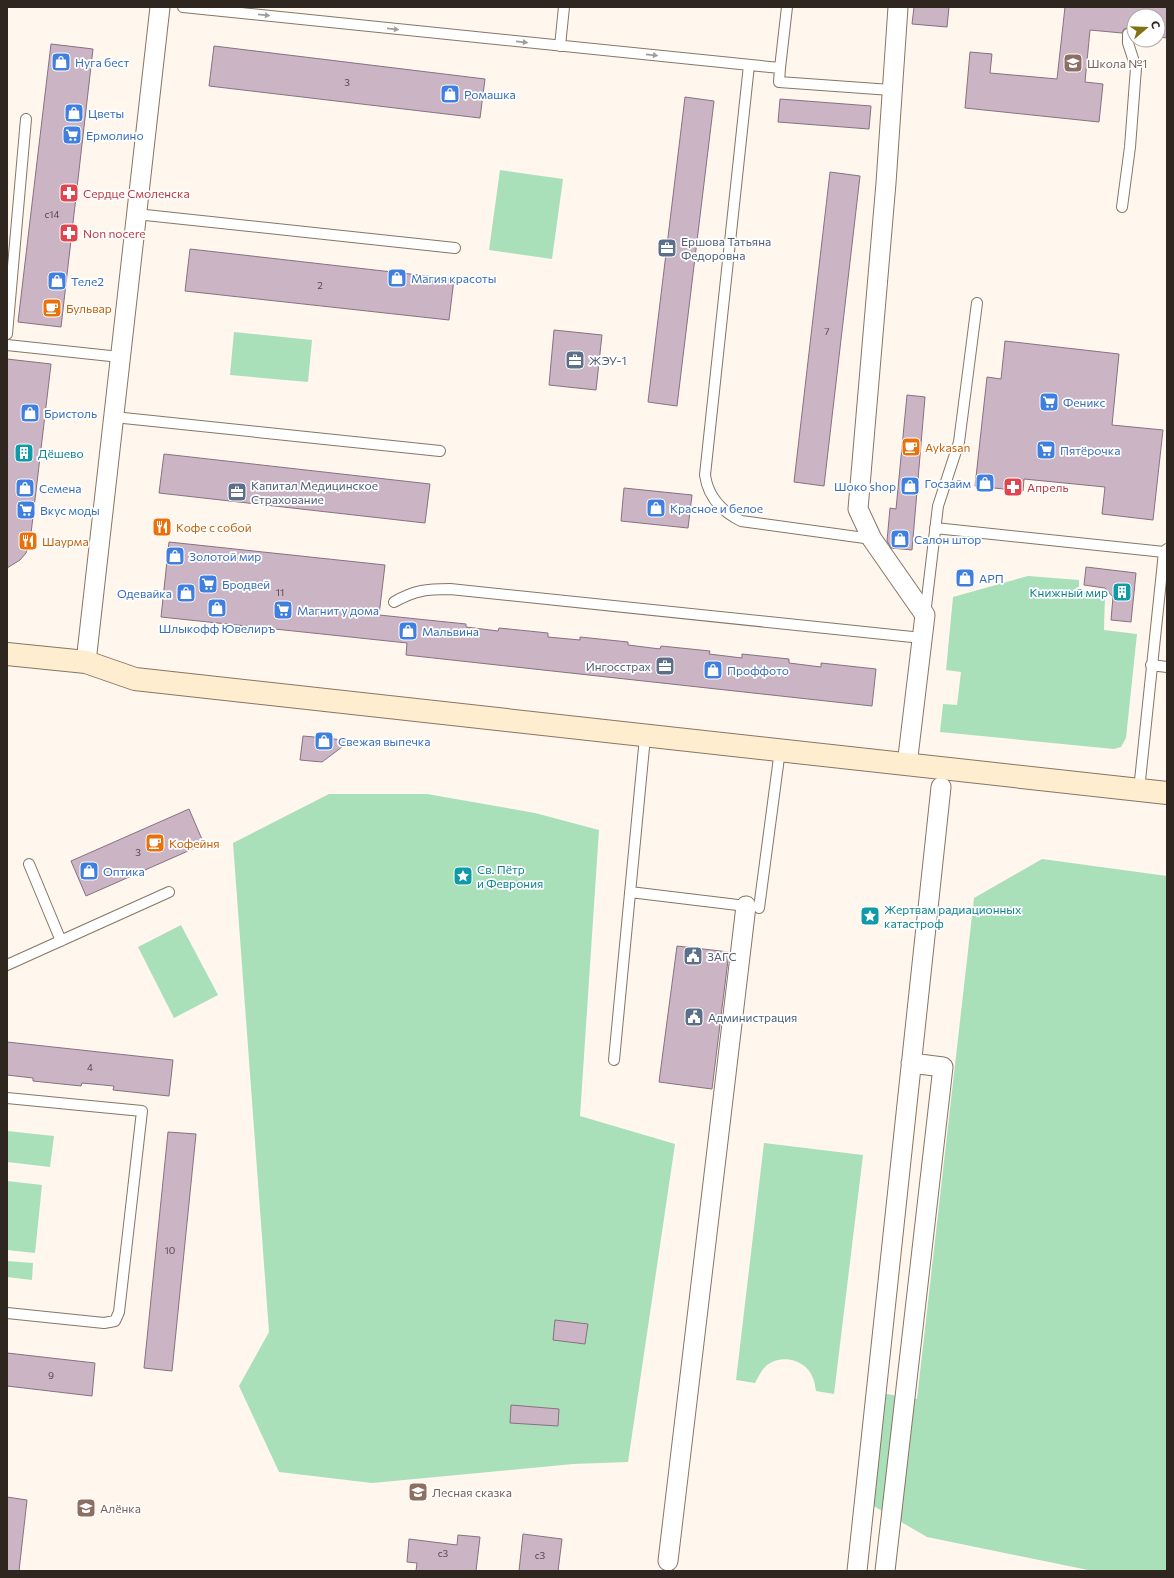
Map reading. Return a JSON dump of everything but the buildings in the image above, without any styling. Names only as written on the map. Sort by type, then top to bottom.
[{"type":"street","points":[[86,662],[160,7]]},
{"type":"street","points":[[898,7],[891,90],[886,183],[858,509],[872,539],[925,615],[908,765]]},
{"type":"street","points":[[7,654],[86,662],[135,679],[645,737],[780,750],[1167,793]]},
{"type":"street","points":[[857,1571],[941,787]]},
{"type":"street","points":[[668,1561],[752,907]]},
{"type":"street","points":[[885,1571],[943,1067],[911,1063]]},
{"type":"lane","points":[[183,7],[780,68]]},
{"type":"lane","points":[[560,46],[564,7]]},
{"type":"lane","points":[[787,7],[779,82],[891,90]]},
{"type":"lane","points":[[1122,207],[1130,147],[1136,68],[1130,48]]},
{"type":"lane","points":[[749,65],[706,468],[706,484],[714,499],[725,513],[741,521],[872,539]]},
{"type":"lane","points":[[7,334],[26,119]]},
{"type":"lane","points":[[136,214],[455,248]]},
{"type":"lane","points":[[925,615],[938,506],[960,442],[977,303]]},
{"type":"lane","points":[[7,345],[120,357]]},
{"type":"lane","points":[[114,417],[440,451]]},
{"type":"lane","points":[[935,528],[1166,551],[1151,665],[1140,790]]},
{"type":"lane","points":[[394,602],[409,593],[426,588],[450,589],[922,638]]},
{"type":"lane","points":[[1151,665],[1167,667]]},
{"type":"lane","points":[[614,1060],[645,737]]},
{"type":"lane","points":[[630,892],[752,907],[780,750]]},
{"type":"lane","points":[[29,864],[61,941]]},
{"type":"lane","points":[[7,965],[170,892]]},
{"type":"lane","points":[[7,1098],[142,1111],[119,1312],[114,1321],[104,1323],[7,1314]]},
{"type":"green space","points":[[500,170],[563,179],[552,259],[489,250]]},
{"type":"green space","points":[[234,332],[312,340],[308,382],[230,375]]},
{"type":"green space","points":[[1028,576],[1079,580],[1079,592],[1105,595],[1104,630],[1137,634],[1126,738],[1121,747],[1114,749],[940,732],[943,704],[957,705],[961,672],[946,670],[953,597]]},
{"type":"green space","points":[[329,794],[427,794],[535,813],[599,830],[580,1116],[675,1144],[628,1462],[573,1464],[372,1483],[279,1472],[239,1386],[269,1332],[233,843]]},
{"type":"green space","points":[[1042,859],[1167,876],[1167,1571],[1093,1571],[927,1537],[872,1505],[881,1393],[917,1399],[974,898]]},
{"type":"green space","points":[[181,925],[218,995],[174,1018],[138,947]]},
{"type":"green space","points":[[7,1131],[54,1136],[50,1167],[7,1162]]},
{"type":"green space","points":[[764,1143],[863,1155],[834,1394],[816,1391],[814,1380],[810,1371],[799,1362],[785,1359],[778,1360],[765,1367],[755,1383],[736,1380]]},
{"type":"green space","points":[[7,1181],[42,1185],[35,1253],[7,1250]]},
{"type":"green space","points":[[7,1261],[33,1263],[32,1280],[7,1277]]},
{"type":"place","name":"Нуга бест","points":[[61,62]]},
{"type":"place","name":"Школа №1","points":[[1073,63]]},
{"type":"place","name":"Ромашка","points":[[450,94]]},
{"type":"place","name":"Цветы","points":[[74,113]]},
{"type":"place","name":"Ермолино","points":[[72,135]]},
{"type":"place","name":"Сердце Смоленска","points":[[69,193]]},
{"type":"place","name":"Non nocere","points":[[69,233]]},
{"type":"place","name":"Ершова Татьяна Федоровна","points":[[667,248]]},
{"type":"place","name":"Магия красоты","points":[[397,278]]},
{"type":"place","name":"Теле2","points":[[57,281]]},
{"type":"place","name":"Бульвар","points":[[52,308]]},
{"type":"place","name":"ЖЭУ-1","points":[[575,360]]},
{"type":"place","name":"Феникс","points":[[1049,402]]},
{"type":"place","name":"Бристоль","points":[[30,413]]},
{"type":"place","name":"Aykasan","points":[[911,447]]},
{"type":"place","name":"Пятёрочка","points":[[1046,450]]},
{"type":"place","name":"Дёшево","points":[[24,453]]},
{"type":"place","name":"Госзайм","points":[[985,483]]},
{"type":"place","name":"Шоко shop","points":[[910,486]]},
{"type":"place","name":"Апрель","points":[[1013,487]]},
{"type":"place","name":"Семена","points":[[25,488]]},
{"type":"place","name":"Капитал Медицинское Страхование","points":[[237,492]]},
{"type":"place","name":"Красное и белое","points":[[656,508]]},
{"type":"place","name":"Вкус моды","points":[[26,510]]},
{"type":"place","name":"Кофе с собой","points":[[162,527]]},
{"type":"place","name":"Салон штор","points":[[900,539]]},
{"type":"place","name":"Шаурма","points":[[28,541]]},
{"type":"place","name":"Золотой мир","points":[[175,556]]},
{"type":"place","name":"АРП","points":[[965,578]]},
{"type":"place","name":"Бродвей","points":[[208,584]]},
{"type":"place","name":"Книжный мир","points":[[1122,592]]},
{"type":"place","name":"Одевайка","points":[[186,593]]},
{"type":"place","name":"Шлыкофф Ювелиръ","points":[[217,608]]},
{"type":"place","name":"Магнит у дома","points":[[283,610]]},
{"type":"place","name":"Мальвина","points":[[408,631]]},
{"type":"place","name":"Ингосстрах","points":[[665,666]]},
{"type":"place","name":"Проффото","points":[[713,670]]},
{"type":"place","name":"Свежая выпечка","points":[[324,741]]},
{"type":"place","name":"Кофейня","points":[[155,843]]},
{"type":"place","name":"Оптика","points":[[89,871]]},
{"type":"place","name":"Св. Пётр и Феврония","points":[[463,876]]},
{"type":"place","name":"Жертвам радиационных катастроф","points":[[870,916]]},
{"type":"place","name":"ЗАГС","points":[[693,956]]},
{"type":"place","name":"Администрация","points":[[694,1017]]},
{"type":"place","name":"Лесная сказка","points":[[418,1492]]},
{"type":"place","name":"Алёнка","points":[[86,1508]]}]
